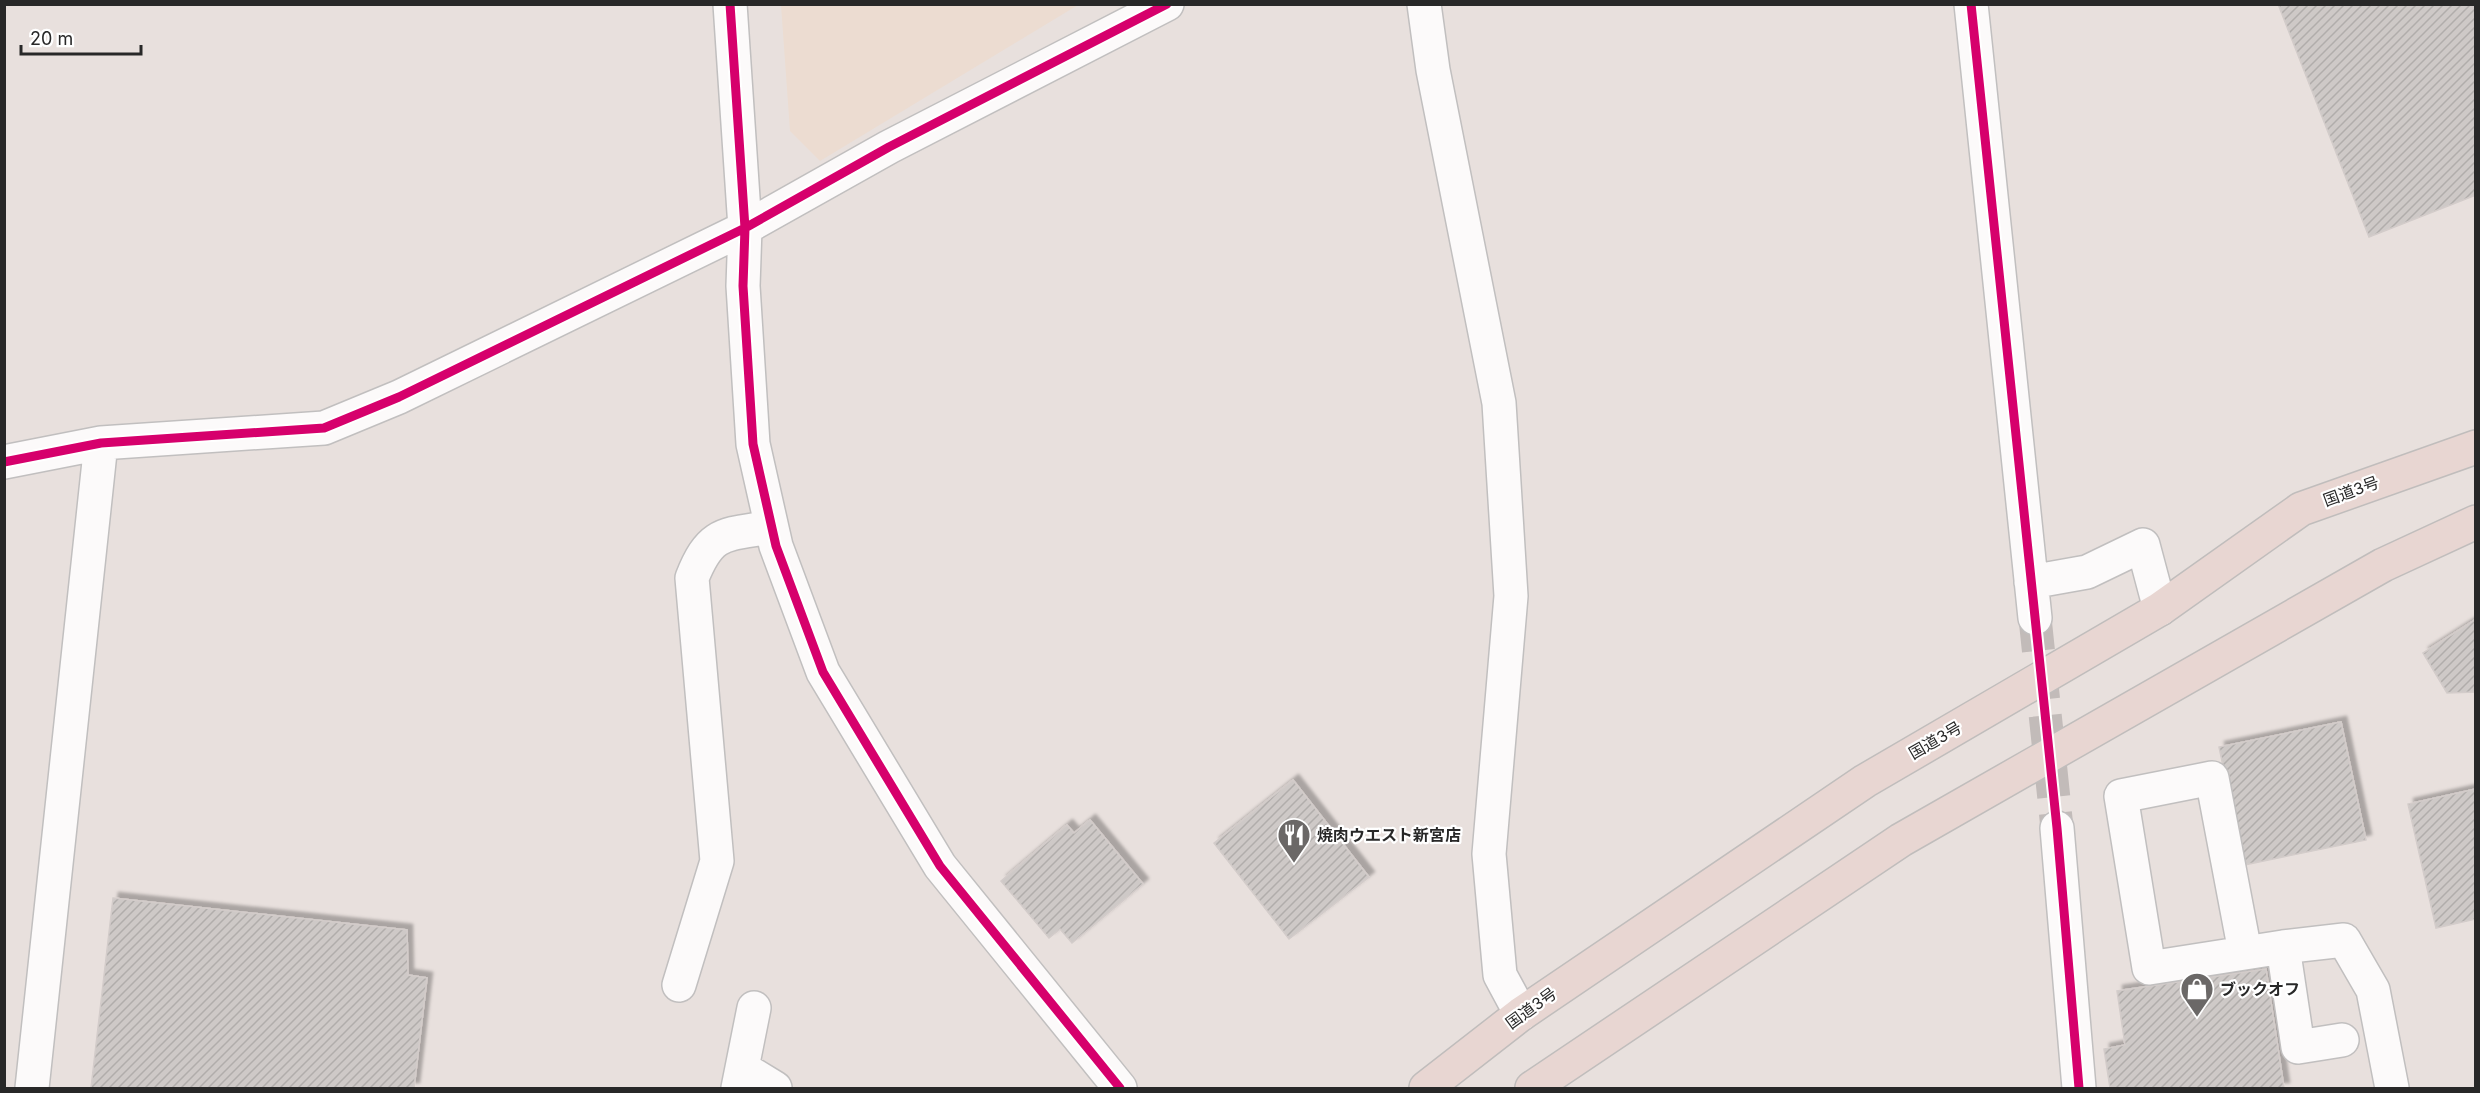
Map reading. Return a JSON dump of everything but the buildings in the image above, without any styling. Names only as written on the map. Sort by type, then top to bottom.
[{"type":"highway","name":"国道3号","points":[[1426,1089],[1521,1014],[1865,780],[2160,609],[2301,509],[2475,447]]},
{"type":"highway","points":[[1532,1089],[1901,840],[2383,565],[2475,522]]},
{"type":"street","points":[[730,4],[745,228],[743,285],[753,444],[776,546],[824,672],[940,866],[1120,1089]]},
{"type":"street","points":[[4,462],[101,443],[324,428],[399,397],[745,228],[889,147],[1167,4]]},
{"type":"street","points":[[1424,4],[1433,70],[1499,402],[1511,596],[1489,854],[1500,975],[1521,1014]]},
{"type":"street","points":[[1971,4],[2035,618]]},
{"type":"street","points":[[32,1089],[101,443]]},
{"type":"street","points":[[679,985],[717,861],[692,578],[701,555],[722,535],[771,527]]},
{"type":"street","points":[[2031,582],[2087,572],[2143,545],[2160,609]]},
{"type":"street","points":[[2244,952],[2212,778],[2121,796],[2149,968],[2244,952],[2344,940],[2373,990],[2392,1089]]},
{"type":"street","points":[[2057,828],[2079,1089]]},
{"type":"street","points":[[2283,947],[2298,1047],[2342,1040]]},
{"type":"street","points":[[754,1008],[740,1078],[775,1089]]},
{"type":"shaded area","points":[[781,4],[1078,5],[820,161],[790,131]]},
{"type":"tunnel","points":[[2035,618],[2057,828]]},
{"type":"cycle path","points":[[730,4],[745,228],[743,286],[753,444],[776,546],[823,672],[940,866],[1120,1088]]},
{"type":"cycle path","points":[[4,462],[101,443],[324,428],[399,397],[745,228],[889,147],[1167,4]]},
{"type":"cycle path","points":[[1971,4],[2057,828],[2079,1088]]},
{"type":"place","name":"焼肉ウエスト新宮店","points":[[1294,864]]},
{"type":"place","name":"ブックオフ","points":[[2197,1018]]}]
